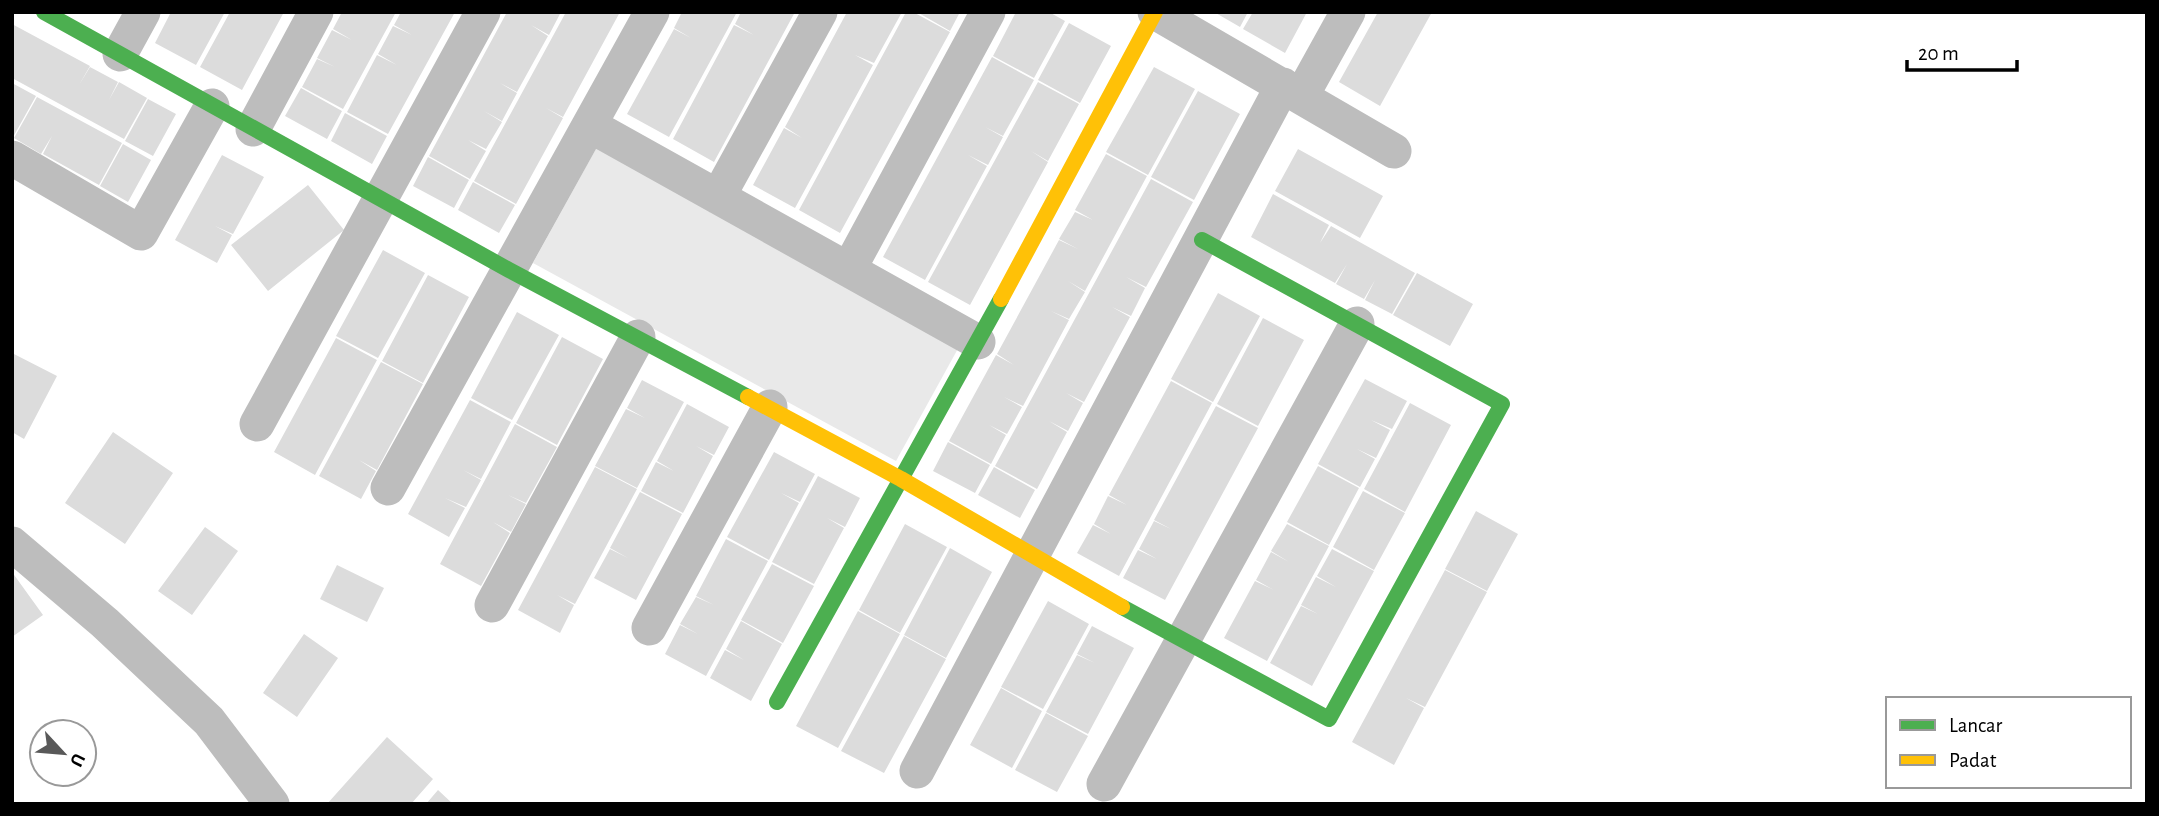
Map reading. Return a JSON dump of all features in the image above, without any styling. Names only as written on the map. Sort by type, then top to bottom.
[{"type":"street","points":[[44,12],[509,270],[901,479],[1184,643],[1329,719],[1502,404],[1202,240]]},
{"type":"street","points":[[120,54],[143,12]]},
{"type":"street","points":[[253,129],[316,12]]},
{"type":"street","points":[[257,424],[484,12]]},
{"type":"street","points":[[388,488],[652,12]]},
{"type":"street","points":[[718,197],[820,12]]},
{"type":"street","points":[[849,269],[988,12]]},
{"type":"street","points":[[776,702],[978,342],[1155,12],[1394,151]]},
{"type":"street","points":[[917,771],[1202,240],[1293,90],[1348,12]]},
{"type":"street","points":[[12,158],[141,233],[212,106]]},
{"type":"street","points":[[591,126],[978,342]]},
{"type":"street","points":[[1104,784],[1184,643],[1357,324]]},
{"type":"street","points":[[492,605],[638,337]]},
{"type":"street","points":[[649,628],[770,407]]},
{"type":"street","points":[[12,544],[105,623],[209,721],[272,804]]},
{"type":"shaded area","points":[[597,147],[960,345],[896,461],[533,263]]},
{"type":"building","points":[[171,12],[225,12],[196,65],[155,43]]},
{"type":"building","points":[[230,12],[284,12],[242,90],[200,67]]},
{"type":"building","points":[[342,12],[396,12],[343,109],[302,87],[317,59],[335,67],[317,58],[332,30],[352,40],[333,29]]},
{"type":"building","points":[[401,12],[455,12],[388,134],[347,112],[377,55],[397,65],[378,54],[393,26],[412,35],[394,25]]},
{"type":"building","points":[[507,12],[561,12],[549,35],[531,25],[548,36],[517,92],[500,83],[517,93],[502,121],[484,111],[502,122],[486,149],[468,140],[486,151],[470,179],[429,156]]},
{"type":"building","points":[[566,12],[620,12],[563,117],[546,108],[563,118],[516,204],[474,181]]},
{"type":"building","points":[[682,12],[737,12],[669,137],[627,114],[674,29],[691,38],[674,28]]},
{"type":"building","points":[[741,12],[795,12],[714,162],[673,139],[734,25],[754,35],[735,24]]},
{"type":"building","points":[[847,12],[902,12],[874,63],[855,55],[873,65],[795,208],[753,185],[784,128],[802,138],[785,127]]},
{"type":"building","points":[[906,12],[913,12],[950,32],[840,233],[799,210]]},
{"type":"building","points":[[917,12],[960,12],[950,31]]},
{"type":"building","points":[[1016,12],[1049,12],[1065,21],[1034,78],[993,56]]},
{"type":"building","points":[[1214,12],[1248,12],[1240,27]]},
{"type":"building","points":[[1253,12],[1307,12],[1285,53],[1243,29]]},
{"type":"building","points":[[1378,12],[1432,12],[1380,106],[1339,82]]},
{"type":"building","points":[[1069,23],[1111,46],[1080,103],[1038,80]]},
{"type":"building","points":[[12,24],[90,66],[79,85],[90,67],[118,82],[109,100],[119,82],[147,98],[124,139],[12,78]]},
{"type":"building","points":[[992,57],[1034,80],[1003,136],[985,127],[1003,137],[988,165],[968,155],[987,166],[925,280],[883,257]]},
{"type":"building","points":[[1154,67],[1195,89],[1148,175],[1106,152]]},
{"type":"building","points":[[1038,82],[1079,104],[1048,161],[1031,151],[1048,162],[970,305],[928,282]]},
{"type":"building","points":[[12,83],[36,96],[12,139]]},
{"type":"building","points":[[301,88],[342,111],[327,139],[285,116]]},
{"type":"building","points":[[1198,91],[1240,114],[1194,200],[1151,177]]},
{"type":"building","points":[[37,97],[122,143],[99,185],[43,154],[52,136],[41,154],[14,138]]},
{"type":"building","points":[[148,99],[176,114],[153,156],[125,141]]},
{"type":"building","points":[[345,113],[387,136],[372,164],[331,141]]},
{"type":"building","points":[[123,144],[151,160],[128,202],[100,186]]},
{"type":"building","points":[[1298,149],[1383,196],[1360,238],[1275,191]]},
{"type":"building","points":[[1106,154],[1147,176],[1085,291],[1068,281],[1085,292],[1069,319],[1051,311],[1069,320],[1023,406],[1004,397],[1022,407],[1007,434],[989,425],[1006,435],[991,464],[949,441],[996,355],[1014,365],[997,354],[1059,240],[1078,249],[1059,239],[1075,212],[1093,220],[1075,210]]},
{"type":"building","points":[[222,155],[264,177],[233,234],[215,226],[232,235],[217,263],[175,240]]},
{"type":"building","points":[[428,157],[469,180],[454,208],[413,186]]},
{"type":"building","points":[[1151,179],[1193,202],[1146,287],[1126,277],[1145,288],[1131,316],[1112,307],[1130,317],[1084,402],[1066,393],[1083,403],[1068,431],[1049,421],[1067,432],[1037,489],[995,466]]},
{"type":"building","points":[[473,182],[515,205],[499,233],[458,210]]},
{"type":"building","points":[[308,185],[344,230],[268,291],[231,245]]},
{"type":"building","points":[[1273,194],[1329,225],[1320,243],[1331,226],[1415,273],[1392,314],[1365,300],[1375,280],[1364,299],[1336,284],[1347,264],[1335,283],[1251,237]]},
{"type":"building","points":[[383,250],[425,273],[378,358],[336,336]]},
{"type":"building","points":[[1417,273],[1473,304],[1450,346],[1393,315]]},
{"type":"building","points":[[428,275],[469,297],[423,383],[382,361]]},
{"type":"building","points":[[1218,293],[1260,316],[1213,402],[1171,379]]},
{"type":"building","points":[[517,312],[559,335],[512,420],[471,398]]},
{"type":"building","points":[[1263,318],[1304,340],[1258,426],[1217,404]]},
{"type":"building","points":[[562,337],[603,359],[557,445],[516,423]]},
{"type":"building","points":[[336,338],[377,360],[315,475],[274,452]]},
{"type":"building","points":[[12,353],[57,376],[24,439],[12,432]]},
{"type":"building","points":[[381,362],[423,384],[377,470],[359,460],[376,471],[361,499],[319,476]]},
{"type":"building","points":[[1365,379],[1407,401],[1392,429],[1371,420],[1390,430],[1376,458],[1357,449],[1375,459],[1360,487],[1318,464]]},
{"type":"building","points":[[642,380],[684,402],[637,488],[595,466],[626,409],[645,418],[627,408]]},
{"type":"building","points":[[1171,381],[1212,403],[1119,576],[1077,553],[1093,525],[1111,534],[1094,524],[1108,496],[1127,505],[1109,495]]},
{"type":"building","points":[[470,400],[511,422],[481,479],[463,470],[481,480],[466,507],[445,498],[465,508],[449,537],[408,514]]},
{"type":"building","points":[[1410,403],[1451,425],[1405,512],[1364,489]]},
{"type":"building","points":[[687,404],[729,427],[714,455],[696,446],[713,456],[683,513],[641,491],[656,462],[674,471],[657,461]]},
{"type":"building","points":[[1216,406],[1258,428],[1165,600],[1123,578],[1138,550],[1157,559],[1139,549],[1154,521],[1171,529],[1154,520]]},
{"type":"building","points":[[515,424],[557,447],[526,503],[508,495],[526,504],[511,532],[493,522],[510,533],[481,586],[440,564]]},
{"type":"building","points":[[113,432],[173,473],[125,544],[65,503]]},
{"type":"building","points":[[948,442],[990,465],[975,493],[933,471]]},
{"type":"building","points":[[774,452],[815,474],[800,502],[781,493],[799,503],[769,560],[727,537]]},
{"type":"building","points":[[1318,466],[1359,488],[1329,545],[1287,522]]},
{"type":"building","points":[[595,467],[637,489],[575,604],[557,595],[574,605],[560,633],[518,610]]},
{"type":"building","points":[[994,467],[1035,490],[1020,518],[978,495]]},
{"type":"building","points":[[818,476],[860,498],[845,527],[827,518],[844,528],[814,584],[772,562]]},
{"type":"building","points":[[1363,491],[1405,513],[1374,570],[1333,547]]},
{"type":"building","points":[[640,492],[682,514],[636,600],[594,578],[610,549],[628,558],[610,548]]},
{"type":"building","points":[[1476,511],[1518,534],[1487,591],[1445,569]]},
{"type":"building","points":[[905,524],[947,547],[900,633],[859,610]]},
{"type":"building","points":[[1287,524],[1329,546],[1267,661],[1224,638],[1255,581],[1274,590],[1256,580],[1271,552],[1289,562],[1271,551]]},
{"type":"building","points":[[205,527],[238,551],[192,615],[158,591]]},
{"type":"building","points":[[726,539],[768,561],[706,676],[665,654],[680,625],[698,634],[680,624],[696,597],[714,605],[696,596]]},
{"type":"building","points":[[950,548],[992,572],[946,658],[904,635]]},
{"type":"building","points":[[1332,549],[1374,571],[1312,686],[1270,663],[1301,606],[1318,614],[1301,605],[1316,577],[1336,587],[1317,576]]},
{"type":"building","points":[[772,564],[814,586],[783,643],[741,620]]},
{"type":"building","points":[[337,565],[384,588],[367,622],[320,599]]},
{"type":"building","points":[[1445,570],[1487,592],[1425,707],[1406,698],[1424,708],[1394,765],[1352,742]]},
{"type":"building","points":[[12,572],[43,615],[12,637]]},
{"type":"building","points":[[1048,601],[1089,624],[1043,709],[1001,687]]},
{"type":"building","points":[[858,611],[900,634],[838,748],[796,726]]},
{"type":"building","points":[[741,621],[782,644],[751,701],[710,678],[725,650],[744,660],[726,649]]},
{"type":"building","points":[[1092,626],[1134,648],[1088,734],[1046,712],[1077,655],[1095,663],[1077,654]]},
{"type":"building","points":[[304,634],[338,658],[297,717],[263,693]]},
{"type":"building","points":[[904,636],[946,659],[884,773],[841,751]]},
{"type":"building","points":[[1001,688],[1042,711],[1012,768],[970,745]]},
{"type":"building","points":[[1046,713],[1088,736],[1057,792],[1015,770]]},
{"type":"building","points":[[387,737],[433,779],[411,804],[327,804]]},
{"type":"building","points":[[438,790],[453,804],[426,804]]},
{"type":"traffic: fast","points":[[44,12],[509,270],[748,397]]},
{"type":"traffic: fast","points":[[1122,607],[1329,719],[1502,404],[1202,240]]},
{"type":"traffic: fast","points":[[777,702],[1001,299]]},
{"type":"traffic: slow","points":[[1001,299],[1155,12]]},
{"type":"traffic: slow","points":[[748,397],[901,479],[1122,607]]}]
